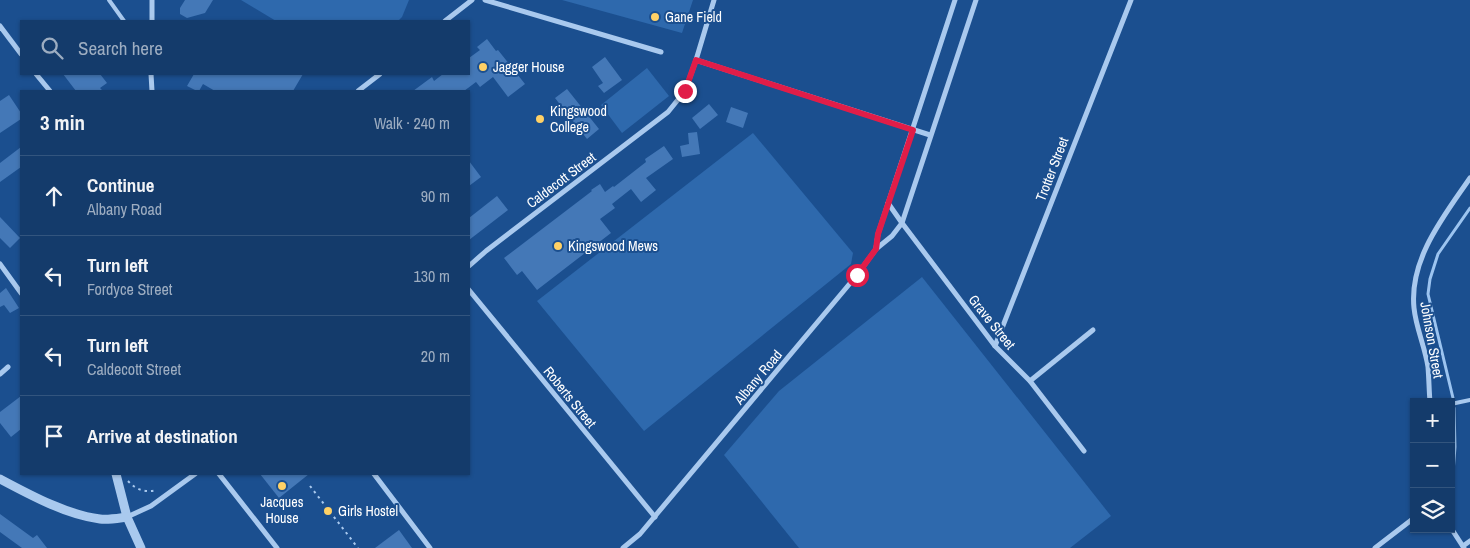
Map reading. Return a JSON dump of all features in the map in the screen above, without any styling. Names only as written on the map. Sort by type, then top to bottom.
[{"type":"street","points":[[152,0],[152,20]]},
{"type":"street","points":[[446,20],[472,0]]},
{"type":"street","points":[[485,0],[661,52]]},
{"type":"street","name":"Caldecott Street","points":[[470,265],[668,112],[685,91],[714,0]]},
{"type":"street","name":"Albany Road","points":[[876,249],[878,234],[955,0]]},
{"type":"street","name":"Albany Road","points":[[623,548],[640,534],[655,517],[857,275],[876,249],[892,236],[902,223],[976,0]]},
{"type":"street","name":"Trotter Street","points":[[995,346],[1131,0]]},
{"type":"street","points":[[0,26],[20,53]]},
{"type":"street","points":[[696,60],[930,135]]},
{"type":"street","points":[[37,75],[49,90]]},
{"type":"street","points":[[151,75],[152,90]]},
{"type":"street","points":[[359,90],[379,75]]},
{"type":"street","name":"Johnson Street","points":[[1430,398],[1428,367],[1414,309],[1414,284],[1421,257],[1443,218],[1470,178]]},
{"type":"street","name":"Grave Street","points":[[888,203],[995,346],[1030,381],[1084,451]]},
{"type":"street","points":[[0,264],[20,292]]},
{"type":"street","name":"Roberts Street","points":[[470,291],[655,517]]},
{"type":"street","points":[[1030,381],[1093,330]]},
{"type":"street","points":[[0,374],[8,367]]},
{"type":"street","points":[[116,475],[127,517],[141,548]]},
{"type":"street","points":[[0,480],[54,505],[84,516],[103,519],[127,517],[151,506],[194,475]]},
{"type":"street","points":[[220,475],[277,548]]},
{"type":"street","points":[[375,475],[430,548]]},
{"type":"street","points":[[1375,548],[1410,521]]},
{"type":"street","points":[[1454,533],[1464,547],[1470,542]]},
{"type":"lane","points":[[109,0],[123,20]]},
{"type":"lane","points":[[1455,403],[1470,400]]},
{"type":"path","points":[[126,475],[128,481],[138,490],[147,492],[160,489]]},
{"type":"path","points":[[310,486],[358,548]]},
{"type":"shaded area","points":[[241,0],[409,0],[399,20],[274,20]]},
{"type":"shaded area","name":"Gane Field","points":[[562,0],[693,0],[682,33]]},
{"type":"shaded area","points":[[647,68],[669,96],[622,133],[601,105]]},
{"type":"shaded area","points":[[753,133],[853,253],[851,264],[644,431],[537,301]]},
{"type":"shaded area","points":[[922,277],[1111,516],[1070,548],[799,548],[724,455],[779,391]]},
{"type":"building","points":[[185,0],[213,0],[205,13],[187,18],[180,14],[180,8]]},
{"type":"building","points":[[487,39],[525,84],[508,97],[493,77],[480,87],[476,82],[465,90],[414,90],[432,77],[434,81],[442,75],[470,75],[470,57],[480,50],[477,47]]},
{"type":"building","points":[[605,57],[622,80],[604,93],[598,86],[603,83],[592,67]]},
{"type":"building","points":[[64,75],[101,75],[107,83],[100,88],[102,90],[75,90]]},
{"type":"building","points":[[193,75],[302,75],[294,90],[213,90],[203,84],[200,90],[195,90],[187,86]]},
{"type":"building","points":[[567,89],[599,129],[587,139],[555,98]]},
{"type":"building","points":[[9,95],[20,112],[20,120],[0,133],[0,101]]},
{"type":"building","points":[[709,104],[718,115],[700,129],[692,118]]},
{"type":"building","points":[[731,107],[748,113],[743,128],[726,122]]},
{"type":"building","points":[[697,132],[700,154],[682,157],[680,146],[689,144],[688,133]]},
{"type":"building","name":"Kingswood Mews","points":[[664,146],[673,159],[646,178],[656,190],[641,202],[631,189],[612,204],[615,208],[600,219],[611,233],[537,290],[522,271],[517,275],[504,258],[591,190],[600,184],[605,192],[614,187],[646,162],[645,159]]},
{"type":"building","points":[[20,148],[20,168],[0,182],[0,163]]},
{"type":"building","points":[[470,162],[481,177],[470,185]]},
{"type":"building","points":[[497,196],[508,210],[470,239],[470,217]]},
{"type":"building","points":[[0,217],[20,238],[10,248],[0,238]]},
{"type":"building","points":[[6,288],[19,308],[10,313],[4,305],[0,307],[0,293]]},
{"type":"building","points":[[20,397],[20,430],[11,437],[0,423],[0,412]]},
{"type":"building","name":"Jacques House","points":[[261,475],[308,475],[279,498]]},
{"type":"building","points":[[0,514],[33,538],[37,535],[47,548],[22,548],[0,532]]},
{"type":"building","points":[[399,530],[412,548],[375,548]]},
{"type":"waterway","points":[[1453,398],[1428,294],[1430,279],[1438,254],[1470,208]]},
{"type":"waterway","points":[[1452,488],[1455,443]]},
{"type":"place","name":"Gane Field","points":[[655,17]]},
{"type":"place","name":"Jagger House","points":[[483,67]]},
{"type":"place","name":"Kingswood College","points":[[540,119]]},
{"type":"place","name":"Kingswood Mews","points":[[558,246]]},
{"type":"place","name":"Jacques House","points":[[282,486]]},
{"type":"place","name":"Girls Hostel","points":[[328,511]]},
{"type":"route","points":[[685,91],[696,60],[913,130],[878,234],[876,249],[857,275]]}]
